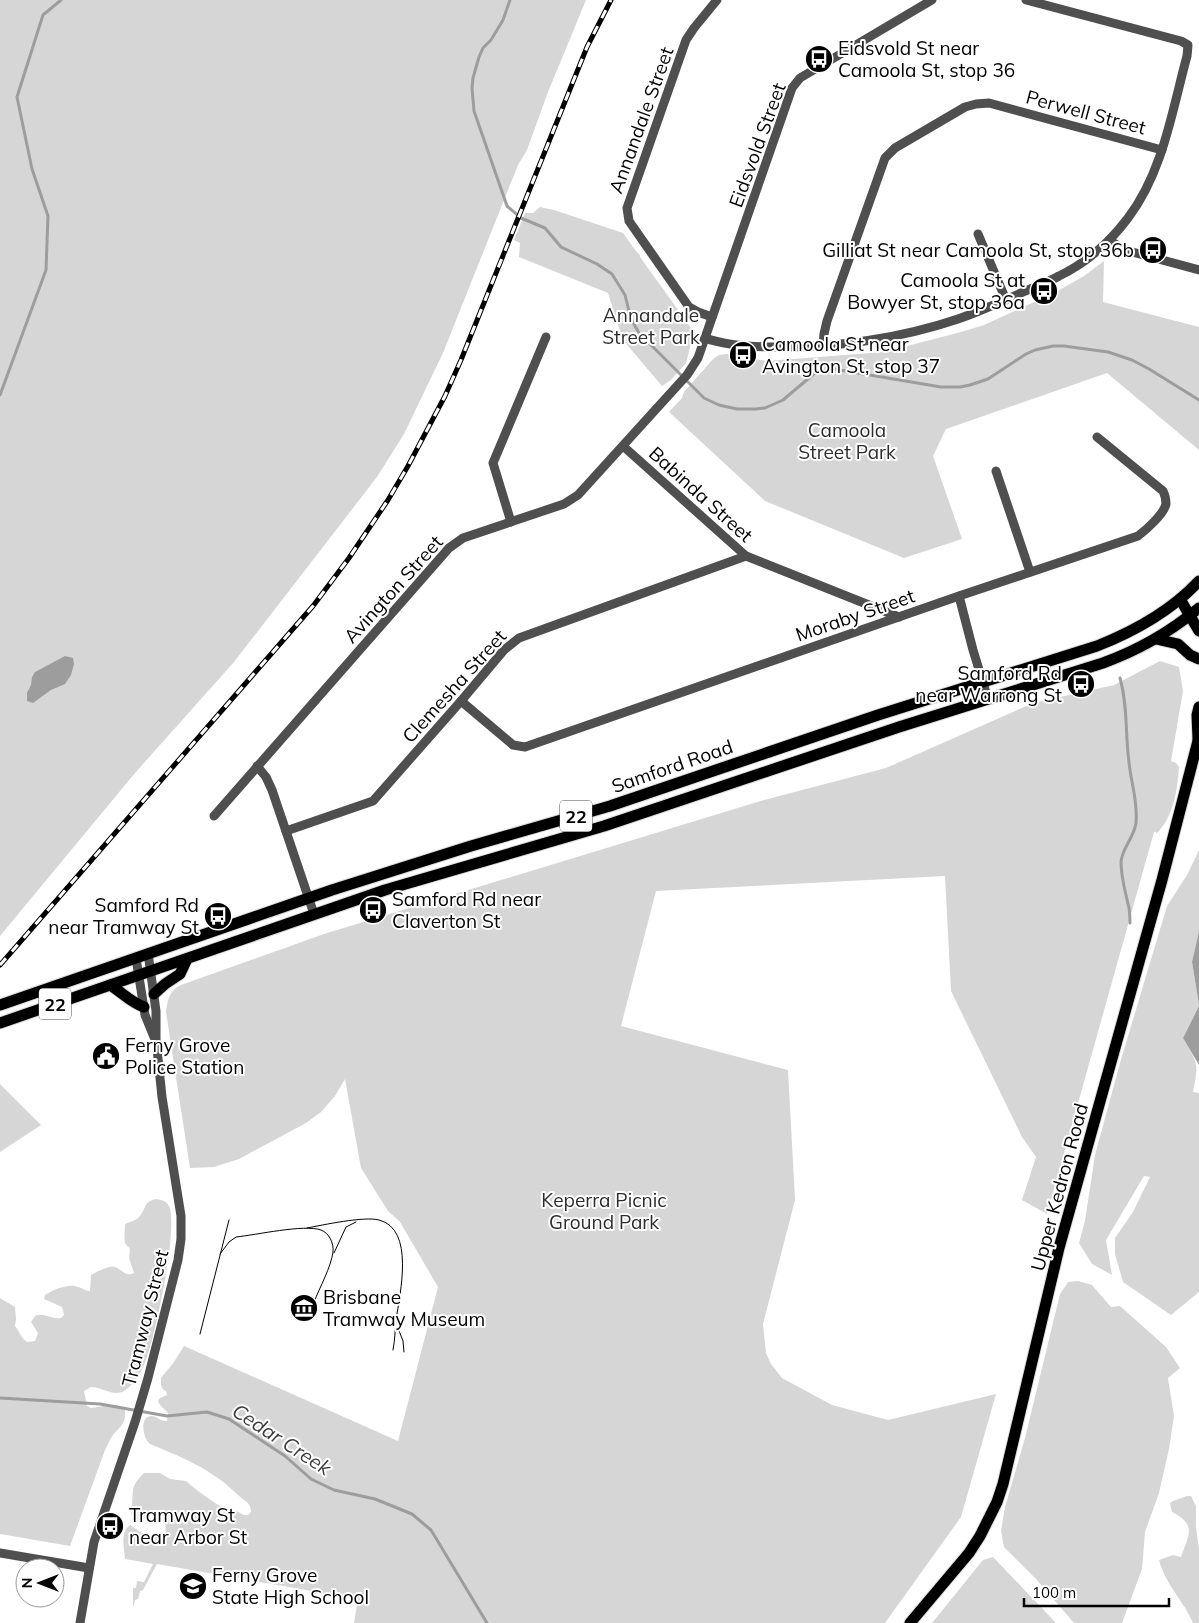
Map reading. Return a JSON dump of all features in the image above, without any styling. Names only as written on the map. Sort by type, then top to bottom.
[{"type":"main road","name":"Samford Road","points":[[0,1005],[309,898],[471,846],[610,806],[878,715],[1069,655],[1117,638],[1153,619],[1190,591],[1199,581]]},
{"type":"main road","points":[[1190,591],[1199,606]]},
{"type":"main road","points":[[1180,599],[1199,631]]},
{"type":"main road","name":"Samford Road","points":[[0,1023],[385,890],[660,808],[846,744],[1117,658],[1156,640],[1190,616],[1199,606]]},
{"type":"main road","points":[[1156,640],[1178,644],[1190,655],[1199,659]]},
{"type":"main road","name":"Upper Kedron Road","points":[[910,1623],[969,1553],[997,1502],[1003,1484],[1059,1248],[1162,880],[1199,738],[1197,714],[1199,707]]},
{"type":"main road","points":[[154,994],[164,984],[180,974],[186,959]]},
{"type":"main road","points":[[110,985],[132,1003],[144,1007]]},
{"type":"street","name":"Annandale Street","points":[[712,317],[698,312],[690,306],[629,221],[627,208],[686,40],[718,0]]},
{"type":"street","name":"Eidsvold Street","points":[[692,369],[698,358],[792,88],[800,78],[932,0]]},
{"type":"street","points":[[705,338],[721,343],[765,347],[823,345],[877,339],[939,325],[1006,300],[1059,276],[1086,259],[1109,240],[1128,218],[1151,179],[1162,150],[1188,46],[1181,41],[1026,0]]},
{"type":"street","name":"Perwell Street","points":[[823,345],[827,321],[885,158],[895,148],[965,107],[989,103],[1162,150]]},
{"type":"street","points":[[978,234],[1006,300]]},
{"type":"street","points":[[1109,240],[1125,250],[1199,270]]},
{"type":"street","points":[[511,522],[493,463],[546,337]]},
{"type":"street","name":"Avington Street","points":[[214,816],[449,548],[463,538],[564,504],[572,499],[584,490],[692,369]]},
{"type":"street","name":"Moraby Street","points":[[461,701],[513,745],[525,747],[959,596],[1138,536],[1149,527],[1166,506],[1166,498],[1163,491],[1097,437]]},
{"type":"street","name":"Babinda Street","points":[[623,446],[746,556],[899,618]]},
{"type":"street","points":[[996,471],[1030,572]]},
{"type":"street","name":"Clemesha Street","points":[[286,831],[373,801],[504,650],[519,638],[746,556]]},
{"type":"street","points":[[959,596],[988,699]]},
{"type":"street","points":[[257,766],[270,784],[314,914]]},
{"type":"street","name":"Tramway Street","points":[[80,1623],[94,1542],[148,1378],[163,1324],[181,1239],[181,1216],[169,1149],[156,1039],[156,1011],[148,953]]},
{"type":"street","name":"Tramway Street","points":[[136,958],[145,1015],[156,1039]]},
{"type":"street","points":[[0,1553],[88,1568]]},
{"type":"green space","points":[[0,0],[586,0],[548,92],[527,150],[518,165],[443,353],[404,434],[377,477],[234,662],[135,773],[0,936]]},
{"type":"green space","name":"Annandale Street Park","points":[[540,207],[623,233],[640,255],[694,332],[686,363],[671,380],[662,386],[623,340],[608,293],[519,257],[520,243],[514,240],[525,213],[533,213]]},
{"type":"green space","name":"Camoola Street Park","points":[[1104,261],[1103,302],[1199,327],[1199,450],[1107,373],[946,429],[933,456],[962,539],[904,558],[765,501],[669,412],[682,398],[684,392],[713,359],[719,355],[727,354],[767,361],[884,352],[984,325],[1054,293],[1084,276]]},
{"type":"green space","name":"Keperra Picnic Ground Park","points":[[1160,661],[1179,667],[1183,691],[1171,761],[1179,767],[1176,794],[1167,820],[1156,834],[1154,832],[1047,1214],[1022,1200],[1036,1157],[1022,1137],[951,991],[945,876],[656,891],[621,1026],[788,1070],[795,1200],[763,1324],[766,1353],[771,1364],[782,1378],[832,1405],[888,1420],[996,1394],[961,1517],[885,1623],[354,1623],[358,1599],[157,1564],[143,1590],[140,1591],[138,1599],[135,1600],[133,1608],[133,1588],[136,1588],[137,1581],[144,1582],[153,1564],[125,1559],[123,1540],[125,1532],[130,1525],[143,1534],[162,1538],[166,1536],[164,1518],[159,1513],[149,1512],[142,1521],[135,1519],[132,1515],[133,1488],[144,1473],[160,1473],[170,1479],[186,1481],[218,1505],[230,1508],[244,1515],[248,1515],[251,1512],[247,1502],[218,1478],[185,1459],[150,1444],[146,1438],[143,1428],[147,1417],[153,1416],[167,1421],[168,1413],[158,1401],[167,1395],[162,1387],[161,1378],[184,1346],[398,1441],[438,1287],[400,1222],[388,1211],[361,1168],[345,1079],[335,1096],[321,1112],[306,1123],[239,1159],[214,1167],[190,1168],[166,1012],[168,999],[174,990],[181,985],[324,934],[764,800],[886,768],[1033,703],[1114,685]]},
{"type":"green space","points":[[1199,850],[1199,931],[1192,962],[1199,1006],[1183,1038],[1196,1064],[1193,1092],[1199,1093],[1199,1292],[1171,1315],[1123,1282],[1115,1254],[1115,1238],[1133,1212],[1150,1177],[1144,1176],[1106,1240],[1112,1275],[1092,1264],[1079,1243],[1085,1221],[1095,1155],[1120,1063],[1167,906],[1187,875]]},
{"type":"green space","points":[[0,1084],[41,1125],[0,1152]]},
{"type":"green space","points":[[156,1199],[168,1204],[171,1218],[168,1260],[159,1312],[148,1355],[135,1380],[127,1389],[116,1393],[91,1387],[84,1391],[87,1406],[91,1408],[117,1405],[125,1410],[125,1416],[123,1423],[111,1438],[105,1450],[70,1546],[0,1534],[0,1298],[15,1307],[15,1326],[23,1339],[27,1342],[35,1341],[38,1333],[31,1322],[35,1316],[61,1318],[64,1315],[62,1307],[44,1299],[45,1295],[66,1286],[80,1287],[90,1291],[91,1275],[109,1267],[115,1267],[126,1274],[134,1273],[129,1258],[130,1249],[125,1242],[125,1224],[139,1217],[147,1203]]},
{"type":"green space","points":[[1078,1281],[1092,1285],[1111,1307],[1120,1306],[1166,1347],[1180,1368],[1168,1378],[1174,1416],[1169,1449],[1159,1493],[1145,1532],[1142,1569],[1122,1623],[1074,1623],[1036,1579],[1004,1547],[1001,1531],[1005,1507],[1025,1438],[1060,1294],[1068,1282]]},
{"type":"green space","points":[[1191,1496],[1196,1506],[1199,1550],[1199,1623],[1193,1623],[1170,1585],[1159,1560],[1173,1555],[1181,1557],[1188,1536],[1188,1526],[1185,1521],[1172,1512],[1170,1503]]},
{"type":"green space","points":[[993,1557],[1056,1623],[932,1623],[983,1560]]},
{"type":"shaded area","points":[[65,656],[73,658],[74,664],[71,675],[65,684],[51,690],[33,703],[27,701],[27,693],[35,672]]},
{"type":"shaded area","points":[[1199,931],[1199,1005],[1192,962]]},
{"type":"shaded area","points":[[1199,1006],[1199,1065],[1183,1038]]},
{"type":"waterway","points":[[0,395],[46,270],[48,216],[32,169],[17,97],[43,15],[61,0]]},
{"type":"waterway","points":[[510,0],[503,20],[491,40],[483,48],[479,57],[472,88],[474,111],[507,206],[521,218],[545,228],[561,247],[597,264],[612,274],[625,295],[631,319],[639,333],[704,398],[719,405],[737,409],[765,408],[783,400],[815,373],[834,369],[941,387],[960,387],[988,379],[1035,350],[1053,346],[1064,346],[1108,352],[1132,360],[1199,400]]},
{"type":"waterway","points":[[1120,678],[1123,688],[1136,815],[1135,828],[1123,852],[1121,862],[1130,923]]},
{"type":"waterway","name":"Cedar Creek","points":[[0,1398],[100,1404],[167,1416],[207,1412],[229,1419],[285,1456],[311,1479],[334,1490],[375,1499],[412,1514],[431,1530],[487,1623]]},
{"type":"tram line","points":[[307,1228],[364,1219],[379,1220],[390,1226],[397,1236],[401,1248],[402,1263],[402,1279],[393,1350]]},
{"type":"tram line","points":[[200,1334],[229,1220]]},
{"type":"tram line","points":[[334,1253],[346,1227],[356,1222]]},
{"type":"tram line","points":[[220,1254],[229,1242],[236,1237],[303,1228],[324,1231],[333,1245],[333,1252],[328,1270],[314,1302]]},
{"type":"tram line","points":[[398,1328],[403,1341],[404,1352]]},
{"type":"railway","points":[[0,965],[313,606],[349,558],[388,500],[445,396],[587,47],[611,0]]},
{"type":"place","name":"Eidsvold St near Camoola St, stop 36","points":[[819,59]]},
{"type":"place","name":"Gilliat St near Camoola St, stop 36b","points":[[1153,250]]},
{"type":"place","name":"Camoola St at Bowyer St, stop 36a","points":[[1044,291]]},
{"type":"place","name":"Camoola St near Avington St, stop 37","points":[[743,355]]},
{"type":"place","name":"Samford Rd near Warrong St","points":[[1081,684]]},
{"type":"place","name":"Samford Rd near Claverton St","points":[[373,910]]},
{"type":"place","name":"Samford Rd near Tramway St","points":[[218,916]]},
{"type":"place","name":"Ferny Grove Police Station","points":[[106,1056]]},
{"type":"place","name":"Brisbane Tramway Museum","points":[[304,1308]]},
{"type":"place","name":"Tramway St near Arbor St","points":[[110,1526]]},
{"type":"place","name":"Ferny Grove State High School","points":[[193,1586]]}]
